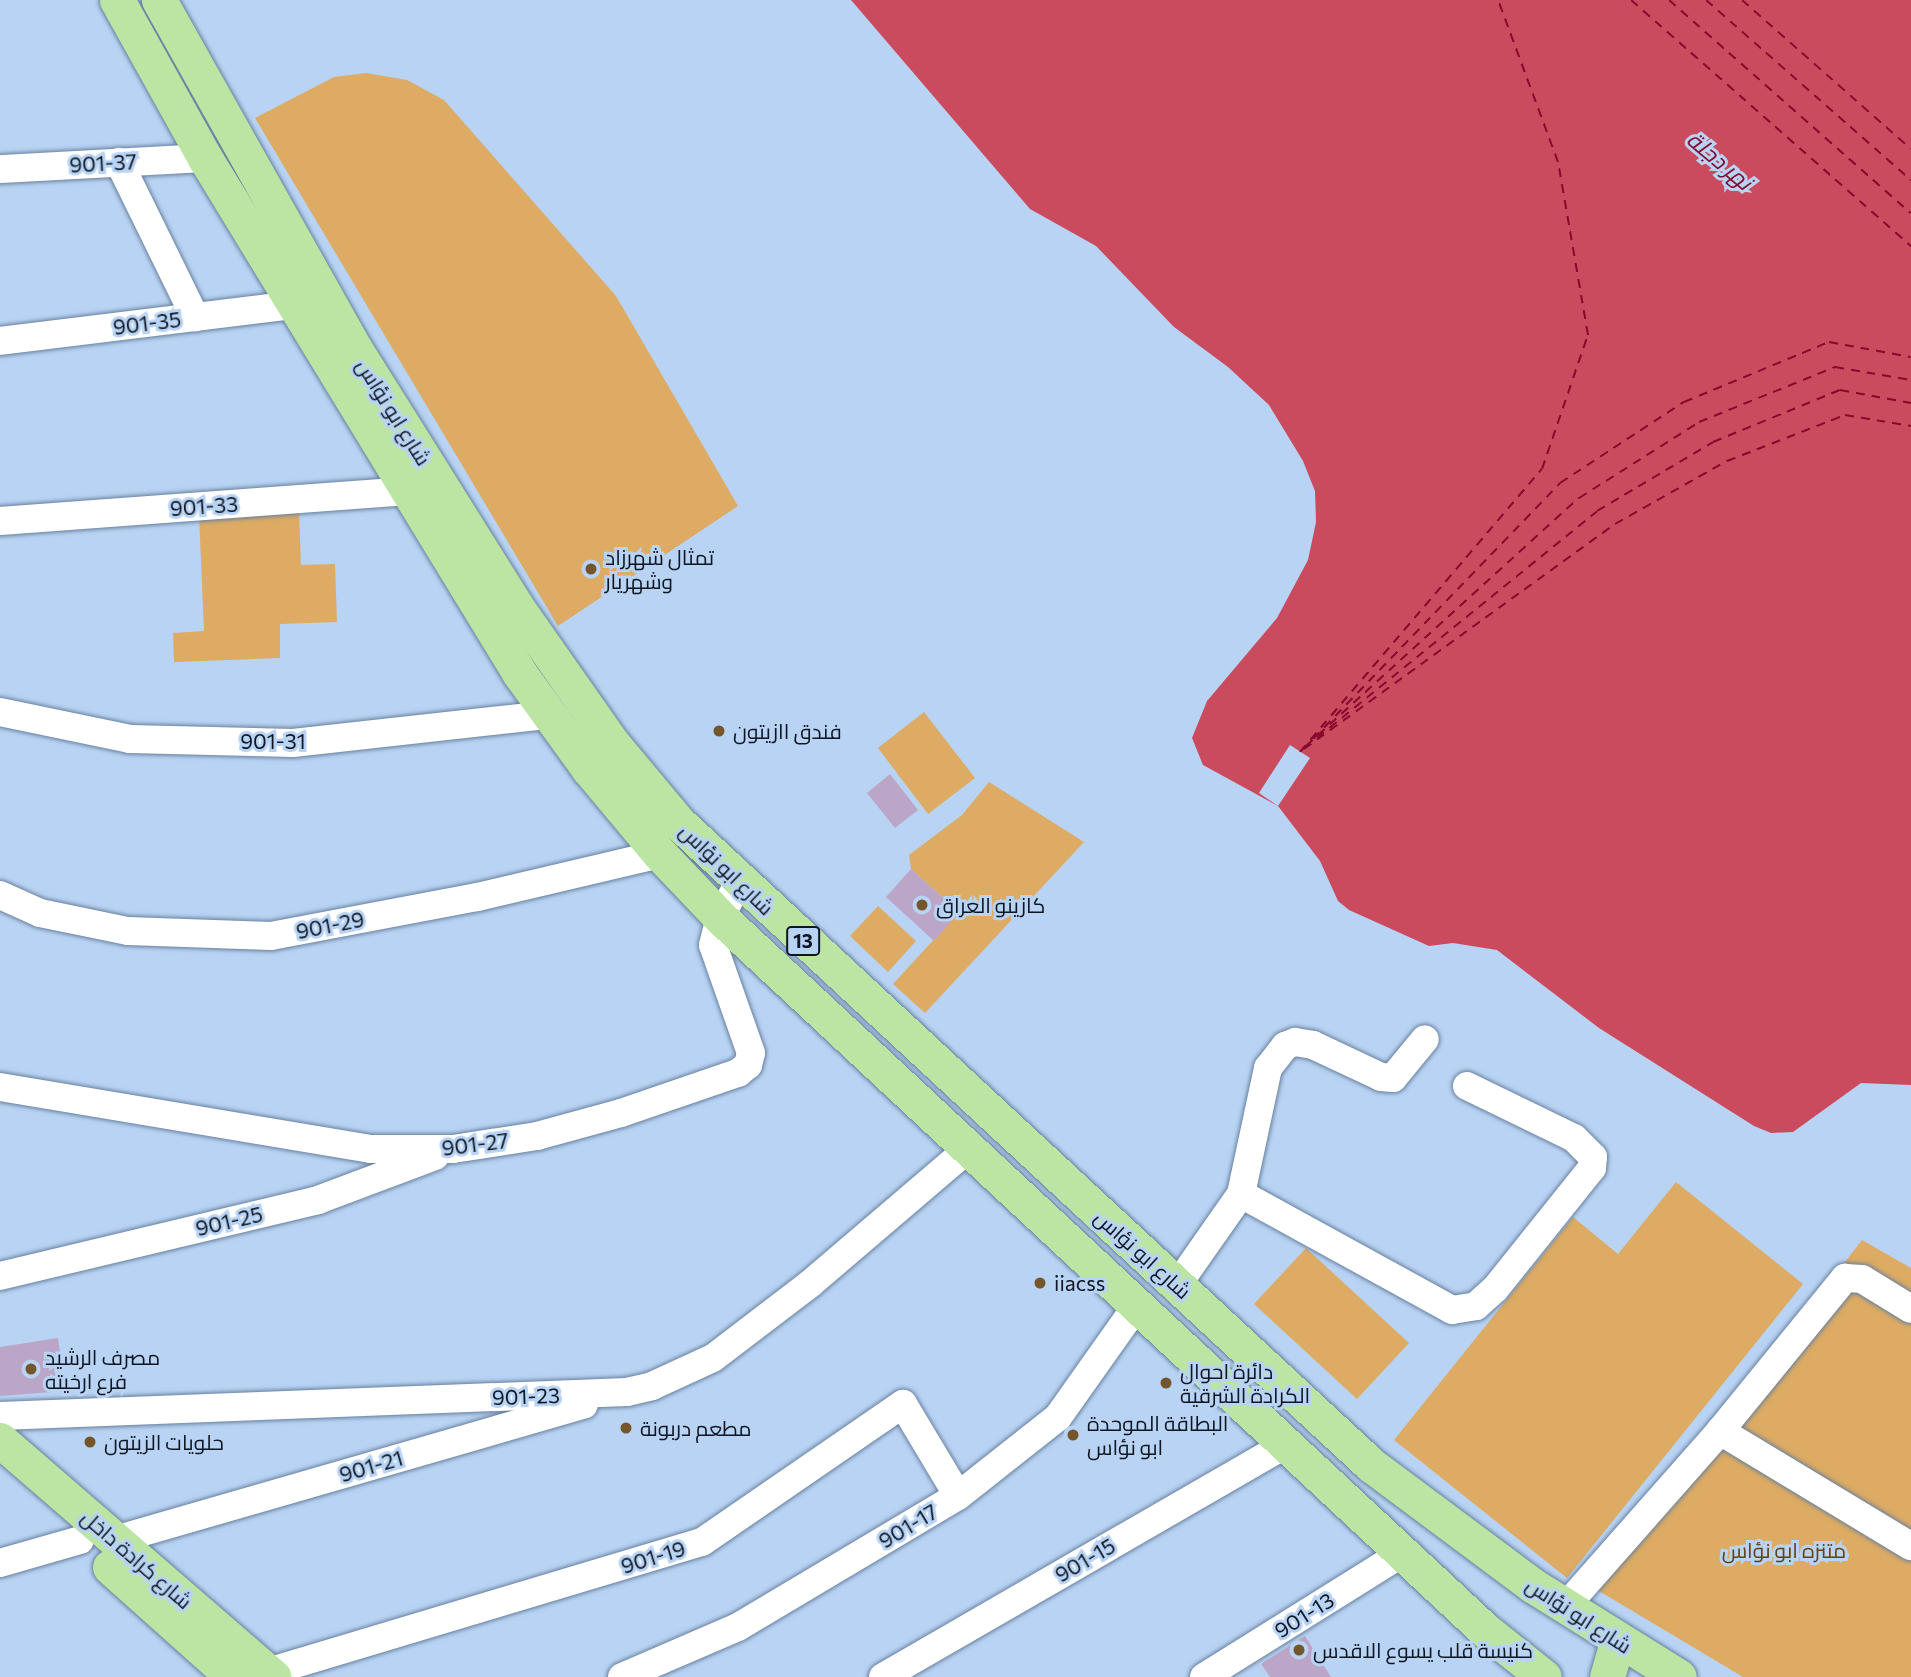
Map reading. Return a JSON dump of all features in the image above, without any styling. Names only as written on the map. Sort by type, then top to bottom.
[{"type":"main road","name":"شارع ابو نؤاس","points":[[117,0],[205,158],[548,715],[660,854],[720,917],[1288,1443],[1485,1630],[1544,1677]]},
{"type":"main road","name":"شارع ابو نؤاس","points":[[159,0],[355,349],[516,606],[637,773],[739,883],[1178,1284],[1371,1465],[1565,1607],[1679,1677]]},
{"type":"main road","name":"شارع كرادة داخل","points":[[0,1440],[271,1675]]},
{"type":"main road","name":"شارع كرادة داخل","points":[[0,1469],[233,1677]]},
{"type":"main road","points":[[1607,1677],[1618,1641]]},
{"type":"street","name":"901-37","points":[[0,169],[205,158]]},
{"type":"street","points":[[119,162],[195,317]]},
{"type":"street","name":"901-35","points":[[0,341],[295,305]]},
{"type":"street","name":"901-33","points":[[0,521],[408,491]]},
{"type":"street","name":"901-31","points":[[0,712],[131,739],[293,743],[548,715]]},
{"type":"street","name":"901-29","points":[[0,895],[40,913],[128,931],[271,936],[478,897],[660,854]]},
{"type":"street","name":"901-27","points":[[0,1087],[371,1149],[453,1149],[537,1136],[621,1113],[738,1073],[748,1065],[751,1053],[715,960],[713,945],[720,917],[739,883]]},
{"type":"street","points":[[1178,1284],[1241,1194],[1268,1068],[1285,1046],[1295,1042],[1313,1045],[1381,1077],[1393,1078],[1425,1039]]},
{"type":"street","points":[[1241,1194],[1452,1310],[1476,1306],[1495,1289],[1592,1168],[1593,1157],[1574,1138],[1467,1086]]},
{"type":"street","name":"901-23","points":[[0,1416],[627,1392],[652,1386],[713,1358],[811,1283],[969,1148]]},
{"type":"street","name":"901-25","points":[[0,1276],[318,1200],[453,1149]]},
{"type":"street","points":[[1565,1607],[1720,1431],[1845,1278],[1862,1279],[1911,1309]]},
{"type":"street","name":"901-17","points":[[622,1677],[738,1626],[958,1496],[1058,1417],[1138,1304]]},
{"type":"street","name":"901-21","points":[[115,1540],[627,1392]]},
{"type":"street","name":"901-19","points":[[271,1675],[702,1542],[903,1404],[958,1496]]},
{"type":"street","points":[[1720,1431],[1911,1546]]},
{"type":"street","name":"901-15","points":[[883,1677],[1288,1443]]},
{"type":"street","points":[[0,1563],[80,1540]]},
{"type":"street","name":"901-13","points":[[1204,1677],[1404,1552]]},
{"type":"green space","points":[[366,73],[407,80],[444,100],[616,296],[738,506],[558,626],[255,118],[334,77]]},
{"type":"green space","points":[[299,510],[301,565],[335,564],[337,622],[280,624],[280,658],[174,662],[173,633],[204,631],[199,515]]},
{"type":"green space","points":[[924,712],[975,778],[928,814],[878,748]]},
{"type":"green space","points":[[989,782],[1084,842],[925,1013],[893,984],[959,912],[911,869],[909,855],[962,815]]},
{"type":"green space","points":[[878,906],[916,941],[888,972],[850,936]]},
{"type":"green space","points":[[1676,1182],[1803,1284],[1567,1578],[1394,1440],[1573,1217],[1618,1254]]},
{"type":"green space","name":"متنزه ابو نؤاس","points":[[1862,1240],[1911,1268],[1911,1677],[1743,1677],[1594,1588]]},
{"type":"green space","points":[[1306,1248],[1409,1343],[1357,1399],[1254,1304]]},
{"type":"water","name":"نهر دجلة","points":[[851,0],[1911,0],[1911,1085],[1861,1083],[1793,1132],[1771,1133],[1754,1126],[1599,1028],[1497,950],[1453,943],[1429,946],[1349,910],[1338,901],[1320,861],[1278,806],[1203,765],[1192,738],[1207,701],[1277,618],[1308,560],[1316,522],[1315,491],[1303,461],[1269,405],[1228,367],[1174,327],[1096,246],[1030,209]]},
{"type":"pier","points":[[1290,745],[1310,758],[1278,806],[1259,793]]},
{"type":"building","points":[[890,774],[918,810],[895,828],[867,793]]},
{"type":"building","points":[[911,869],[959,912],[934,941],[886,897]]},
{"type":"building","name":"مصرف الرشيد فرع ارخيته","points":[[58,1338],[65,1391],[0,1396],[0,1347]]},
{"type":"building","name":"كنيسة قلب يسوع الاقدس","points":[[1305,1636],[1331,1677],[1270,1677],[1261,1664]]},
{"type":"ferry route","points":[[1300,752],[1542,469],[1588,335],[1558,162],[1498,0]]},
{"type":"ferry route","points":[[1631,0],[1911,246]]},
{"type":"ferry route","points":[[1669,0],[1911,213]]},
{"type":"ferry route","points":[[1706,0],[1911,180]]},
{"type":"ferry route","points":[[1742,0],[1911,149]]},
{"type":"ferry route","points":[[1313,739],[1560,483],[1684,402],[1829,342],[1911,357]]},
{"type":"ferry route","points":[[1306,746],[1579,498],[1699,422],[1835,367],[1911,380]]},
{"type":"ferry route","points":[[1317,738],[1597,511],[1713,442],[1840,390],[1911,403]]},
{"type":"ferry route","points":[[1304,749],[1615,524],[1727,461],[1845,415],[1911,426]]},
{"type":"place","name":"تمثال شهرزاد وشهريار","points":[[591,569]]},
{"type":"place","name":"فندق اازيتون","points":[[719,731]]},
{"type":"place","name":"كازينو العراق","points":[[922,905]]},
{"type":"place","name":"iiacss","points":[[1040,1283]]},
{"type":"place","name":"مصرف الرشيد فرع ارخيته","points":[[31,1369]]},
{"type":"place","name":"دائرة احوال الكرادة الشرقية","points":[[1166,1383]]},
{"type":"place","name":"مطعم دربونة","points":[[626,1428]]},
{"type":"place","name":"البطاقة الموحدة ابو نؤاس","points":[[1073,1435]]},
{"type":"place","name":"حلويات الزيتون","points":[[90,1442]]},
{"type":"place","name":"كنيسة قلب يسوع الاقدس","points":[[1299,1650]]}]
